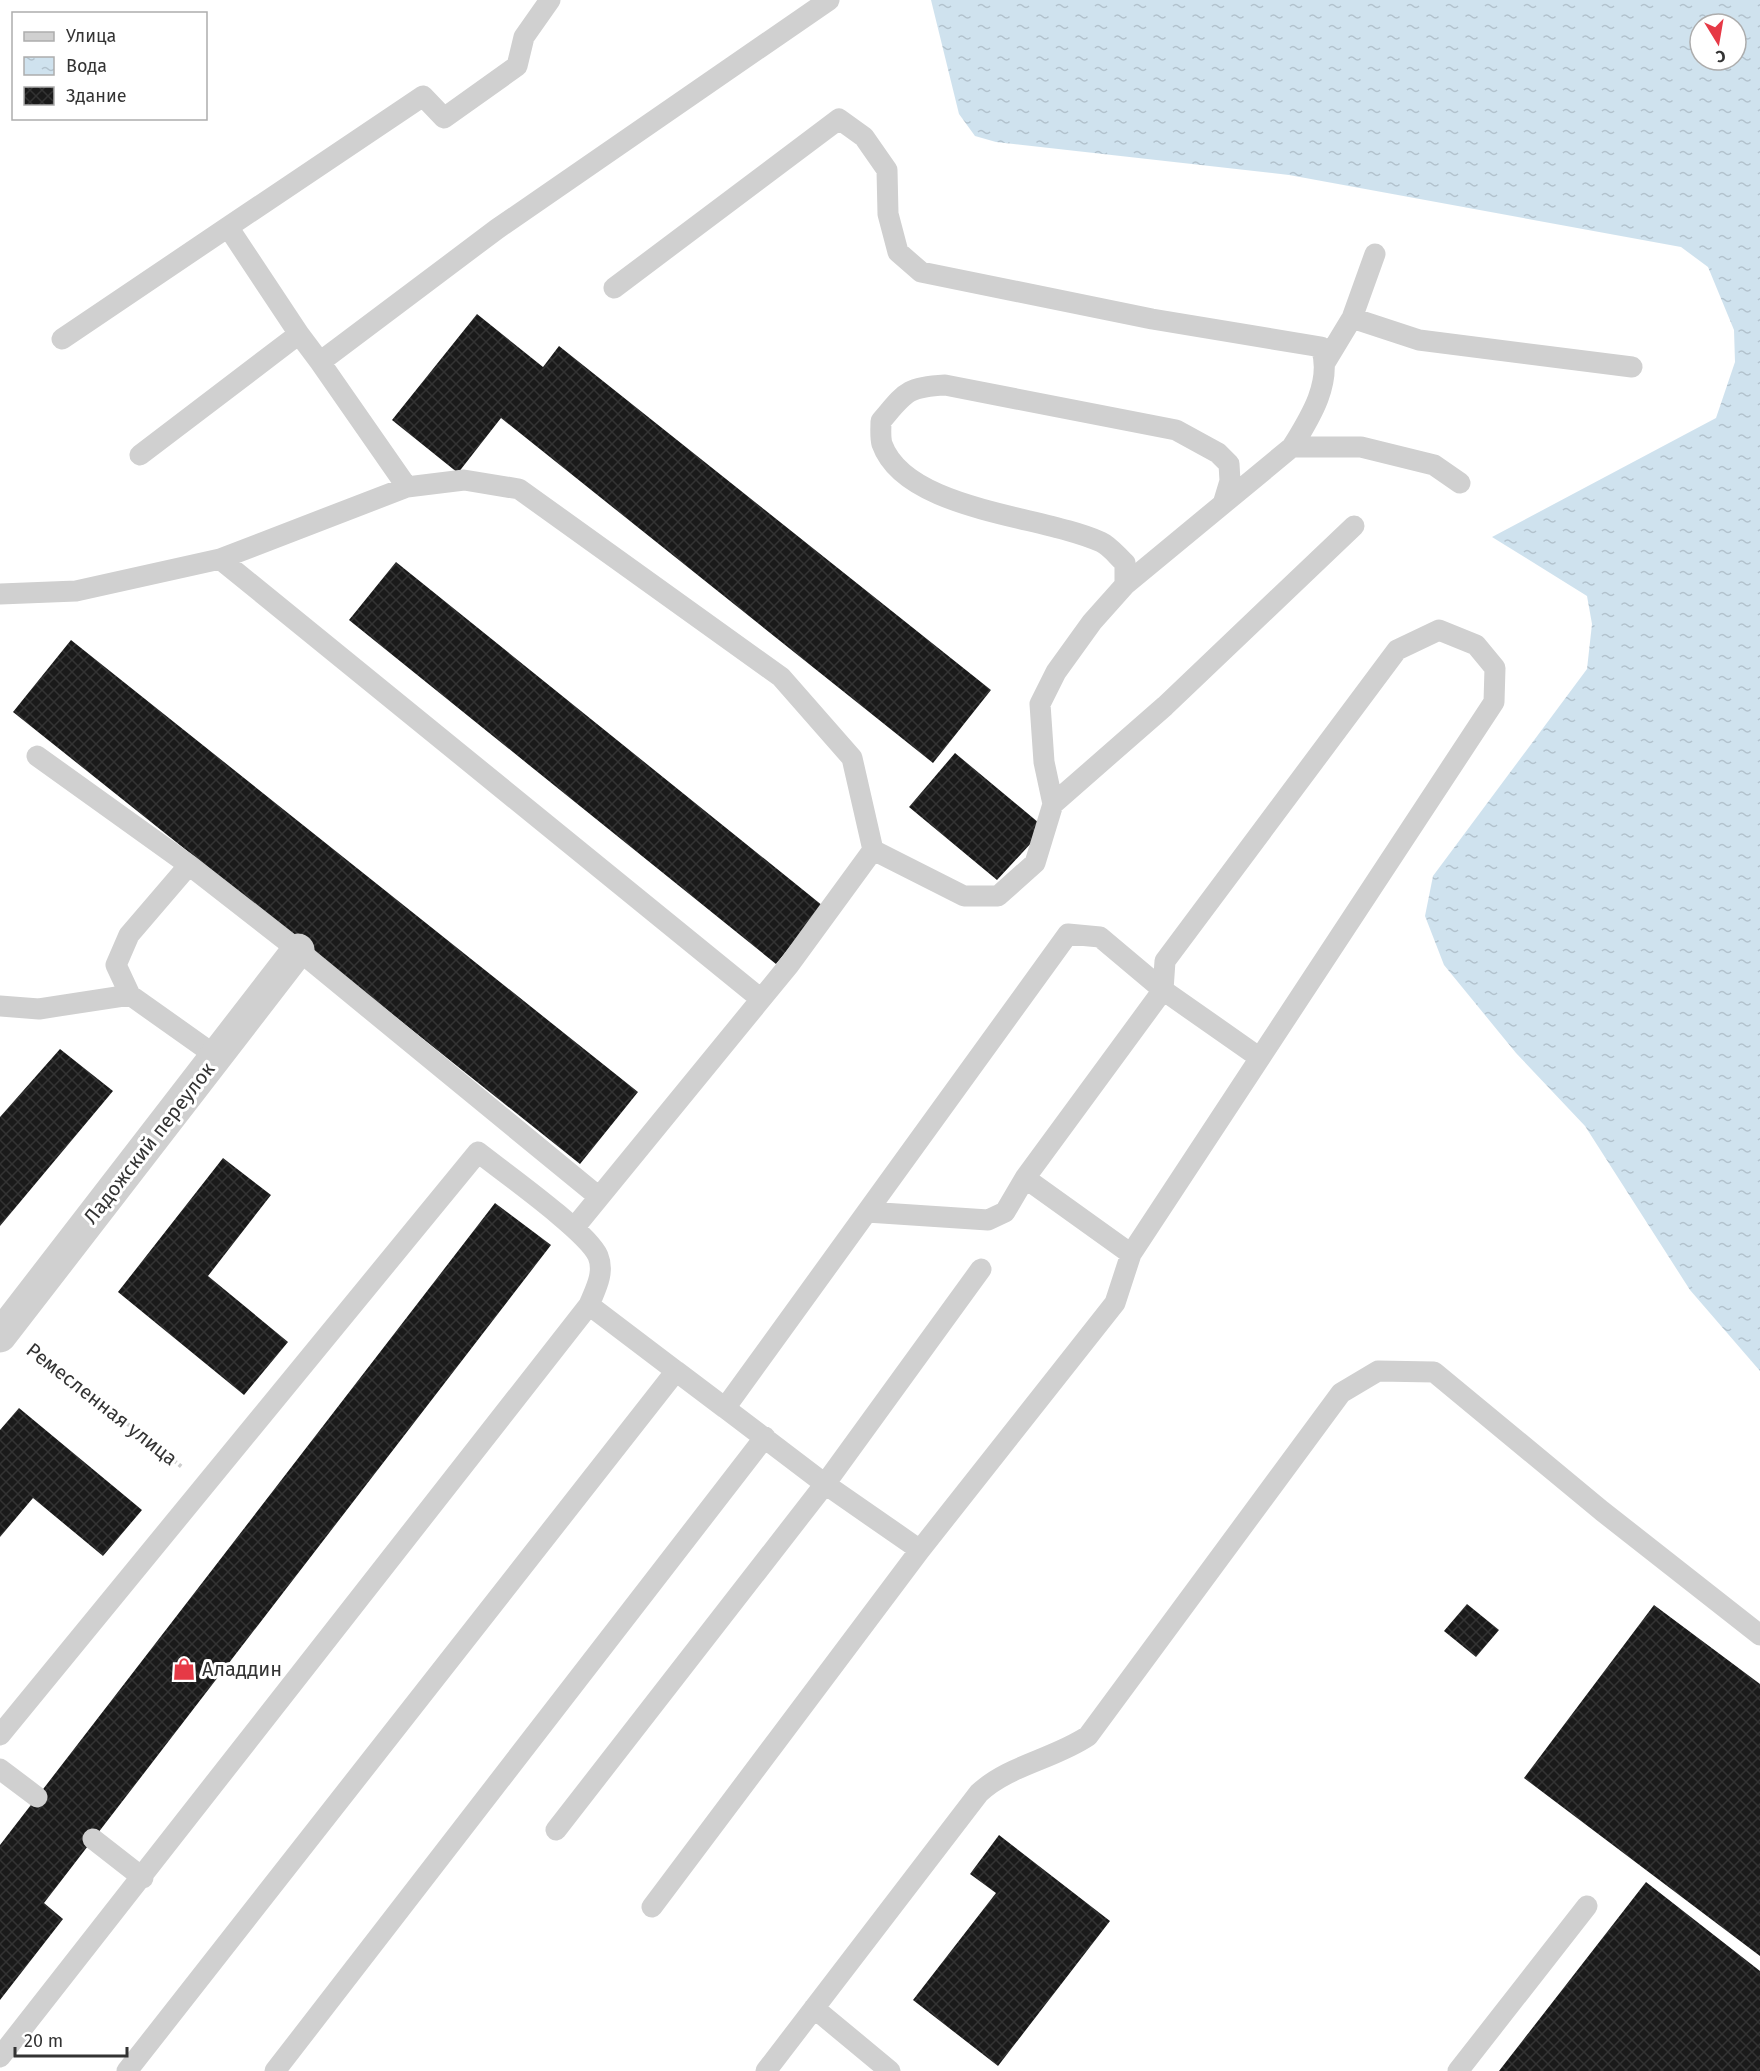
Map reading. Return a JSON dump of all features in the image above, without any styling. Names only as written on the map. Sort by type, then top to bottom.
[{"type":"street","name":"Ладожский переулок","points":[[2,1329],[298,950]]},
{"type":"lane","points":[[62,339],[423,96],[444,118],[517,66],[524,37],[550,0]]},
{"type":"lane","points":[[320,362],[496,229],[829,0]]},
{"type":"lane","points":[[615,288],[839,119],[864,137],[887,170],[888,214],[898,252],[921,272],[1152,319],[1321,347],[1326,361]]},
{"type":"lane","points":[[228,227],[299,334],[407,487]]},
{"type":"lane","points":[[873,850],[964,896],[998,896],[1035,863],[1053,804],[1044,762],[1040,704],[1056,672],[1092,622],[1125,585],[1292,447],[1311,417],[1322,387],[1326,361],[1353,318],[1375,254]]},
{"type":"lane","points":[[1353,318],[1419,340],[1632,367]]},
{"type":"lane","points":[[140,455],[299,334]]},
{"type":"lane","points":[[1125,585],[1125,563],[1103,543],[1041,521],[974,507],[923,489],[903,474],[888,456],[881,442],[881,421],[907,391],[925,386],[945,385],[1176,430],[1218,453],[1229,464],[1230,481],[1222,505]]},
{"type":"lane","points":[[1292,447],[1361,447],[1434,465],[1460,483]]},
{"type":"lane","points":[[0,594],[76,591],[220,559],[407,487],[464,480],[519,489],[781,677],[852,758],[873,850],[762,999],[574,1228]]},
{"type":"lane","points":[[1053,804],[1165,706],[1354,526]]},
{"type":"lane","points":[[220,559],[762,999]]},
{"type":"lane","points":[[652,1907],[920,1550],[1115,1304],[1131,1254],[1494,702],[1495,668],[1476,645],[1439,630],[1397,650],[1165,960],[1163,990],[1024,1178],[1005,1212],[988,1220],[867,1212]]},
{"type":"lane","points":[[37,756],[189,865],[298,950],[599,1197]]},
{"type":"lane","points":[[189,865],[129,935],[116,965],[130,995],[216,1056]]},
{"type":"lane","points":[[725,1408],[1068,934],[1100,937],[1163,990],[1260,1058]]},
{"type":"lane","points":[[0,1006],[39,1009],[130,995]]},
{"type":"lane","points":[[0,1735],[478,1152],[574,1228],[598,1256],[601,1277],[589,1305],[143,1878],[0,2057]]},
{"type":"lane","points":[[1024,1178],[1131,1254]]},
{"type":"lane","points":[[556,1830],[825,1484],[981,1269]]},
{"type":"lane","points":[[589,1305],[825,1484],[920,1550]]},
{"type":"lane","points":[[127,2071],[676,1371]]},
{"type":"lane","points":[[766,2071],[978,1793],[993,1779],[1072,1747],[1088,1736],[1341,1393],[1378,1371],[1434,1372],[1602,1512],[1760,1635]]},
{"type":"lane","points":[[275,2071],[765,1437]]},
{"type":"lane","points":[[0,1769],[37,1797]]},
{"type":"lane","points":[[93,1839],[143,1878]]},
{"type":"lane","points":[[1458,2071],[1587,1906]]},
{"type":"lane","points":[[814,2008],[890,2071]]},
{"type":"path","name":"Ремесленная улица","points":[[2,1329],[204,1484]]},
{"type":"water","points":[[931,0],[1760,0],[1760,1371],[1690,1290],[1585,1126],[1516,1053],[1444,965],[1425,916],[1433,876],[1587,669],[1592,624],[1587,596],[1492,537],[1716,418],[1735,362],[1734,330],[1708,267],[1681,247],[1289,175],[996,142],[975,136],[959,114]]},
{"type":"building","points":[[477,314],[543,367],[559,346],[991,690],[933,763],[501,418],[458,473],[392,420]]},
{"type":"building","points":[[396,562],[823,906],[776,964],[349,620]]},
{"type":"building","points":[[71,640],[638,1092],[580,1164],[13,712]]},
{"type":"building","points":[[955,753],[1045,828],[997,880],[909,807]]},
{"type":"building","points":[[60,1049],[113,1091],[0,1226],[0,1117]]},
{"type":"building","points":[[223,1158],[271,1195],[208,1276],[288,1342],[244,1395],[118,1292]]},
{"type":"building","points":[[495,1203],[551,1245],[44,1903],[63,1919],[0,2000],[0,1845]]},
{"type":"building","points":[[19,1408],[142,1510],[103,1556],[33,1498],[0,1537],[0,1430]]},
{"type":"building","points":[[1467,1604],[1499,1630],[1476,1657],[1444,1631]]},
{"type":"building","points":[[1654,1605],[1760,1684],[1760,1956],[1524,1778]]},
{"type":"building","points":[[999,1835],[1110,1921],[998,2066],[913,2000],[996,1893],[970,1874]]},
{"type":"building","points":[[1646,1882],[1760,1971],[1760,2071],[1499,2071]]},
{"type":"place","name":"Аладдин","points":[[184,1669]]}]
